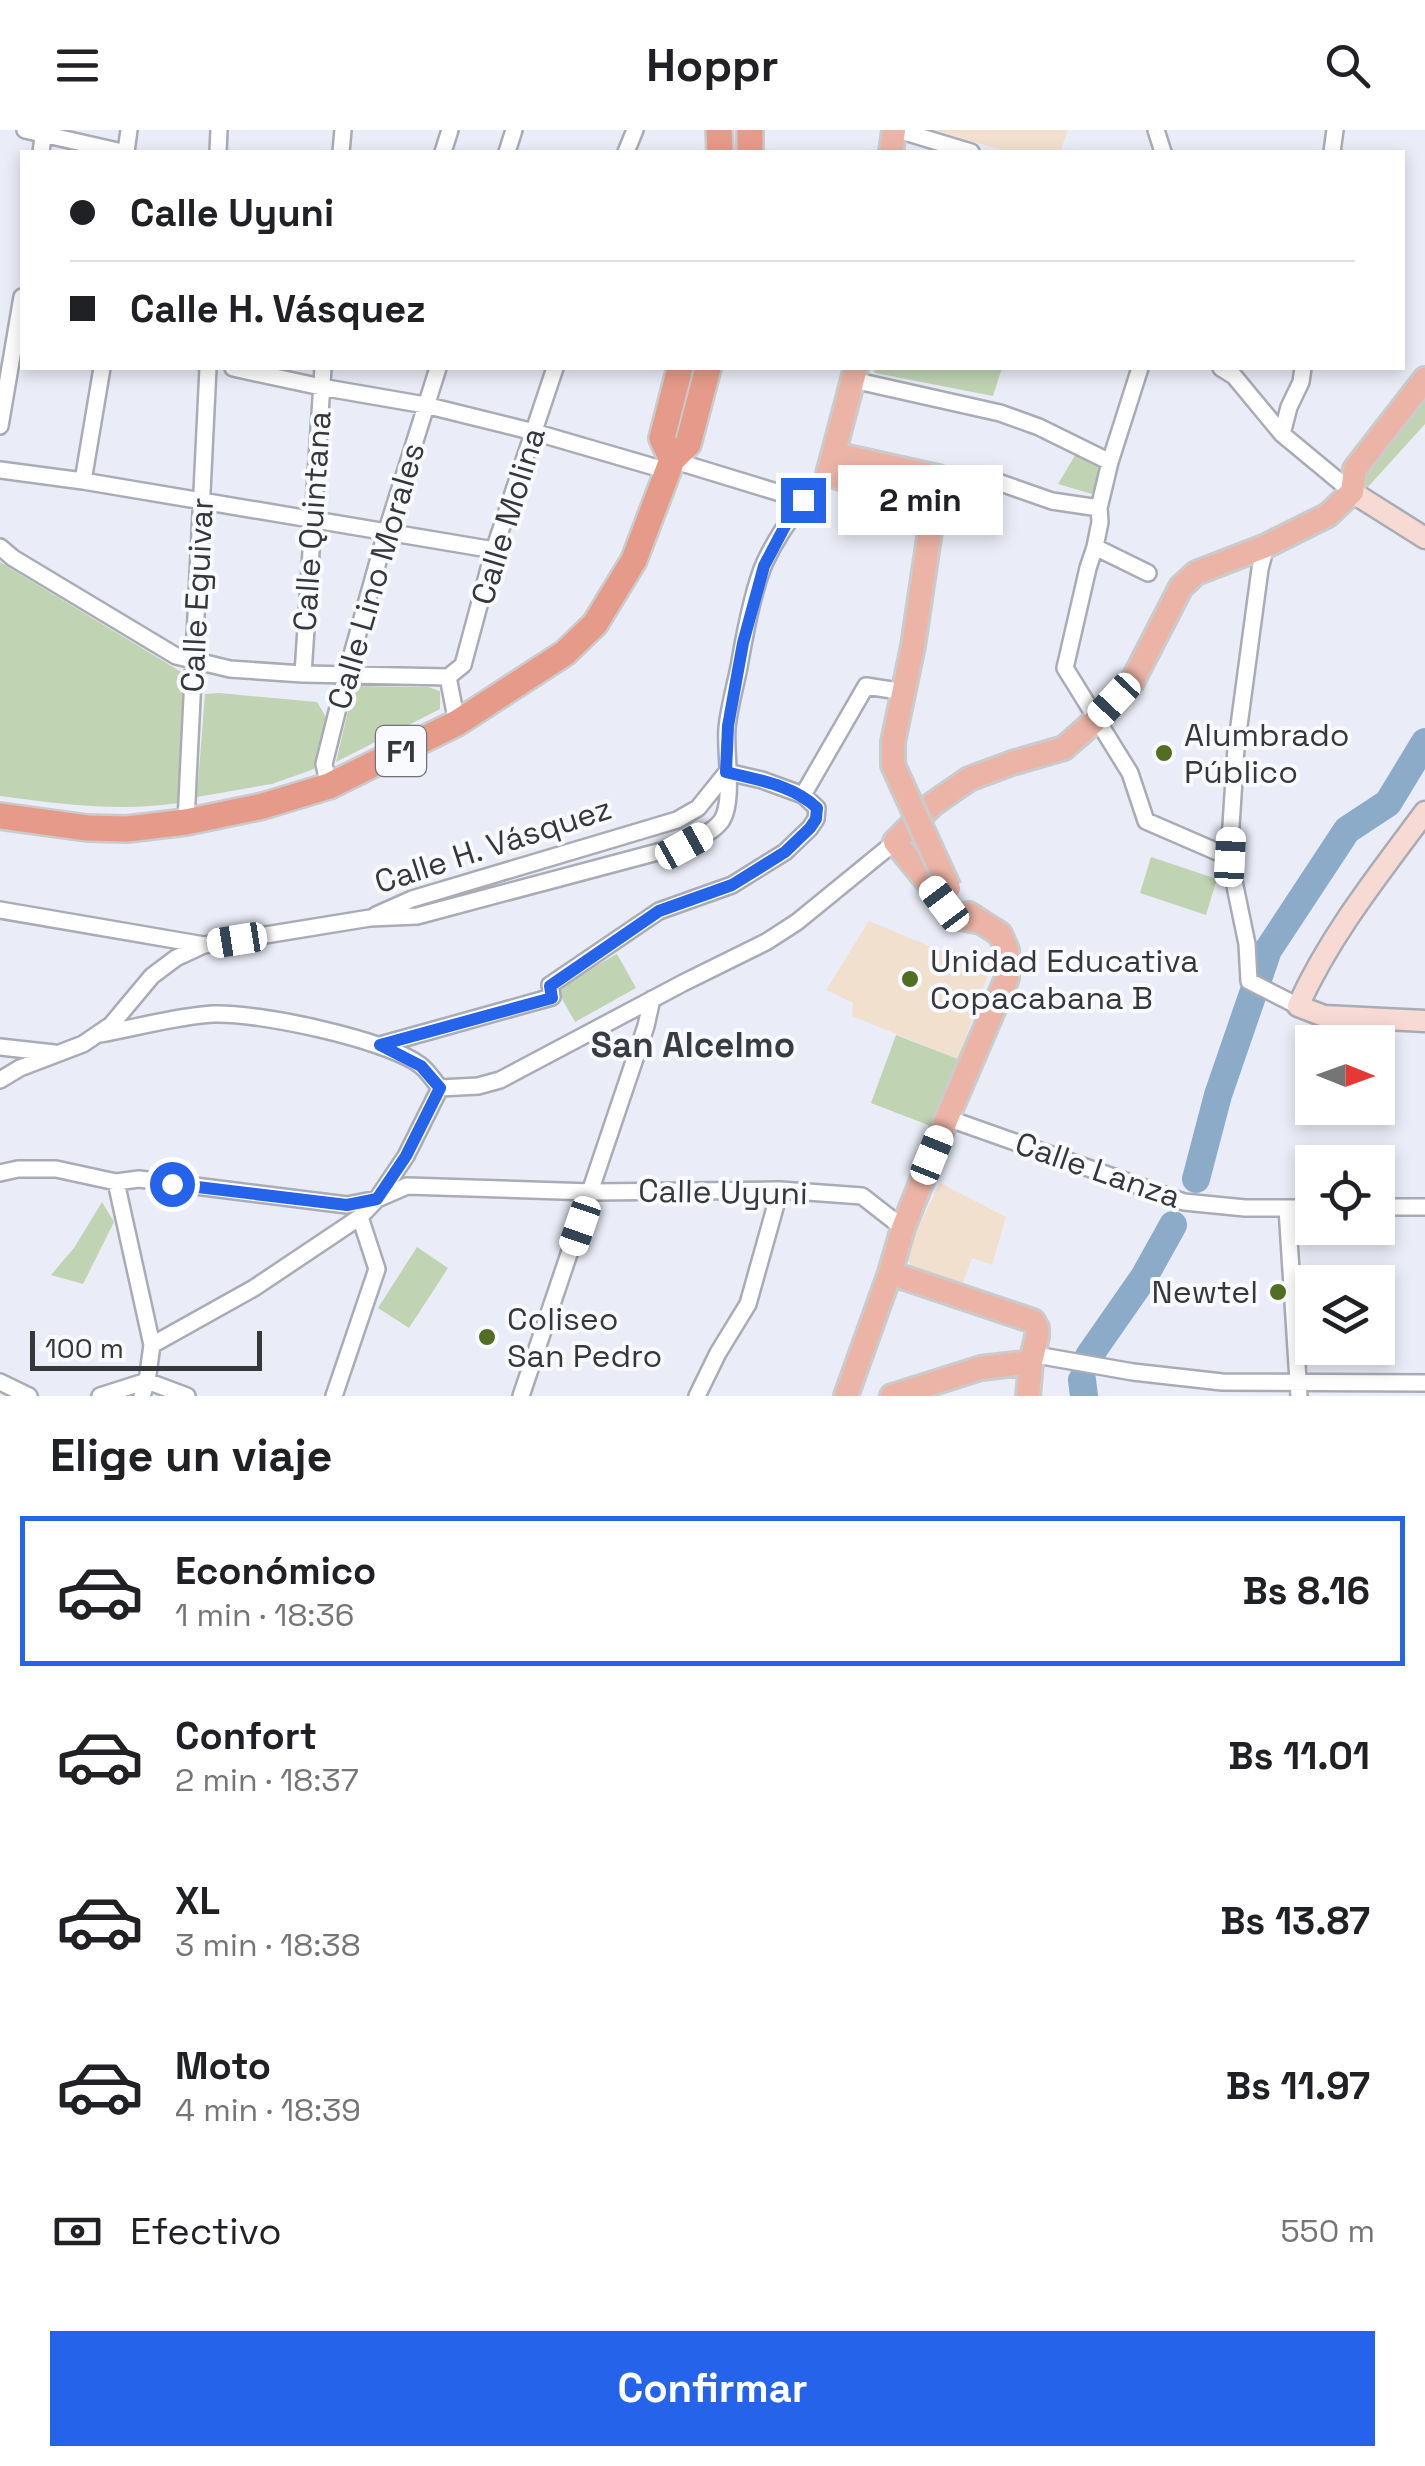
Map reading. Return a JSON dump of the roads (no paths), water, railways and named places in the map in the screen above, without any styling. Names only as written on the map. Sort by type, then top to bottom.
[{"type":"highway","name":"F1","points":[[670,465],[662,438],[679,370]]},
{"type":"highway","name":"F1","points":[[0,816],[87,828],[127,829],[186,822],[263,806],[329,786],[457,723],[565,653],[595,624],[634,560],[670,465],[688,444],[707,370]]},
{"type":"main road","name":"Calle H. Vásquez","points":[[831,464],[854,374]]},
{"type":"main road","points":[[981,922],[956,917],[895,842],[933,804],[969,780],[1064,748],[1097,720],[1132,682],[1181,587],[1196,573],[1266,546],[1328,515],[1352,492],[1355,470],[1425,379]]},
{"type":"main road","points":[[831,464],[938,477],[893,742],[893,765],[949,888],[964,910],[1000,934],[1007,950],[1007,978],[903,1228],[846,1396]]},
{"type":"main road","points":[[831,464],[934,508]]},
{"type":"main road","points":[[1352,492],[1425,538]]},
{"type":"main road","points":[[1425,812],[1314,971],[1298,1006],[1324,1016],[1425,1021]]},
{"type":"main road","points":[[890,1273],[1033,1321],[1037,1328],[1028,1396]]},
{"type":"main road","points":[[892,1396],[981,1368],[1031,1362]]},
{"type":"street","points":[[25,130],[116,150]]},
{"type":"street","points":[[614,130],[634,133]]},
{"type":"street","points":[[896,130],[964,150]]},
{"type":"street","points":[[0,426],[20,331]]},
{"type":"street","points":[[83,481],[102,370]]},
{"type":"street","name":"Calle Eguivar","points":[[186,822],[208,370]]},
{"type":"street","points":[[242,370],[425,405],[803,500]]},
{"type":"street","name":"Calle Quintana","points":[[302,674],[323,370]]},
{"type":"street","name":"Calle Lino Morales","points":[[329,786],[324,764],[346,676],[437,370]]},
{"type":"street","name":"Calle Molina","points":[[448,677],[464,665],[494,550],[553,370]]},
{"type":"street","points":[[1139,370],[1110,462],[1095,547],[1065,668],[1130,773],[1146,820],[1230,857]]},
{"type":"street","points":[[1229,370],[1282,434],[1352,492]]},
{"type":"street","points":[[1282,434],[1302,370]]},
{"type":"street","points":[[854,374],[1039,426],[1110,462]]},
{"type":"street","name":"Calle H. Vásquez","points":[[370,918],[417,916],[684,846],[722,820],[729,800],[728,726],[743,643],[764,566],[785,526],[831,464]]},
{"type":"street","points":[[0,470],[494,550]]},
{"type":"street","points":[[938,477],[995,481],[1052,501],[1099,508]]},
{"type":"street","points":[[1266,546],[1236,748],[1230,857],[1256,985],[1298,1006]]},
{"type":"street","points":[[0,547],[176,656],[230,668],[302,674],[448,677],[457,723]]},
{"type":"street","points":[[1095,547],[1148,572]]},
{"type":"street","points":[[803,794],[866,686],[904,692]]},
{"type":"street","points":[[380,1045],[552,998],[550,986],[659,911],[732,885],[785,852],[816,819],[817,808],[803,794],[726,772]]},
{"type":"street","name":"Calle H. Vásquez","points":[[370,918],[412,899],[677,820],[698,808],[726,772]]},
{"type":"street","points":[[440,1088],[478,1086],[500,1080],[766,942],[895,842]]},
{"type":"street","points":[[0,910],[204,945]]},
{"type":"street","points":[[0,1080],[20,1068],[83,1044],[111,1025],[152,976],[176,958],[204,945],[370,918]]},
{"type":"street","points":[[521,1396],[592,1192],[652,1000]]},
{"type":"street","points":[[97,1034],[212,1014],[246,1015],[380,1045],[421,1066],[440,1088]]},
{"type":"street","points":[[0,1047],[58,1054]]},
{"type":"street","points":[[152,1344],[254,1288],[360,1217],[406,1156],[440,1088]]},
{"type":"street","name":"Calle Lanza","points":[[947,1118],[1174,1199],[1245,1208],[1295,1208]]},
{"type":"street","name":"Calle Uyuni","points":[[0,1174],[18,1168],[56,1168],[116,1182],[139,1180],[347,1205],[377,1199],[407,1186],[592,1192],[780,1190],[862,1196],[903,1228]]},
{"type":"street","points":[[116,1182],[152,1344],[145,1388]]},
{"type":"street","points":[[697,1396],[748,1304],[780,1190]]},
{"type":"street","points":[[1395,1207],[1425,1206]]},
{"type":"street","points":[[1287,1208],[1299,1390]]},
{"type":"street","points":[[334,1396],[376,1269],[360,1217]]},
{"type":"street","points":[[1031,1362],[1042,1356],[1133,1372],[1299,1390],[1425,1383]]},
{"type":"street","points":[[0,1382],[29,1396]]},
{"type":"street","points":[[100,1396],[145,1388],[187,1396]]},
{"type":"waterway","points":[[1196,1179],[1218,1095],[1268,950],[1347,830],[1388,803],[1425,742]]},
{"type":"waterway","points":[[1089,1356],[1144,1277],[1173,1225]]},
{"type":"waterway","points":[[1082,1380],[1084,1396]]},
{"type":"place","name":"Alumbrado Público","points":[[1164,753]]},
{"type":"place","name":"Unidad Educativa Copacabana B","points":[[910,979]]},
{"type":"place","name":"Newtel","points":[[1278,1292]]},
{"type":"place","name":"Coliseo San Pedro","points":[[487,1337]]},
{"type":"district","name":"San Alcelmo","points":[[693,1045]]}]
